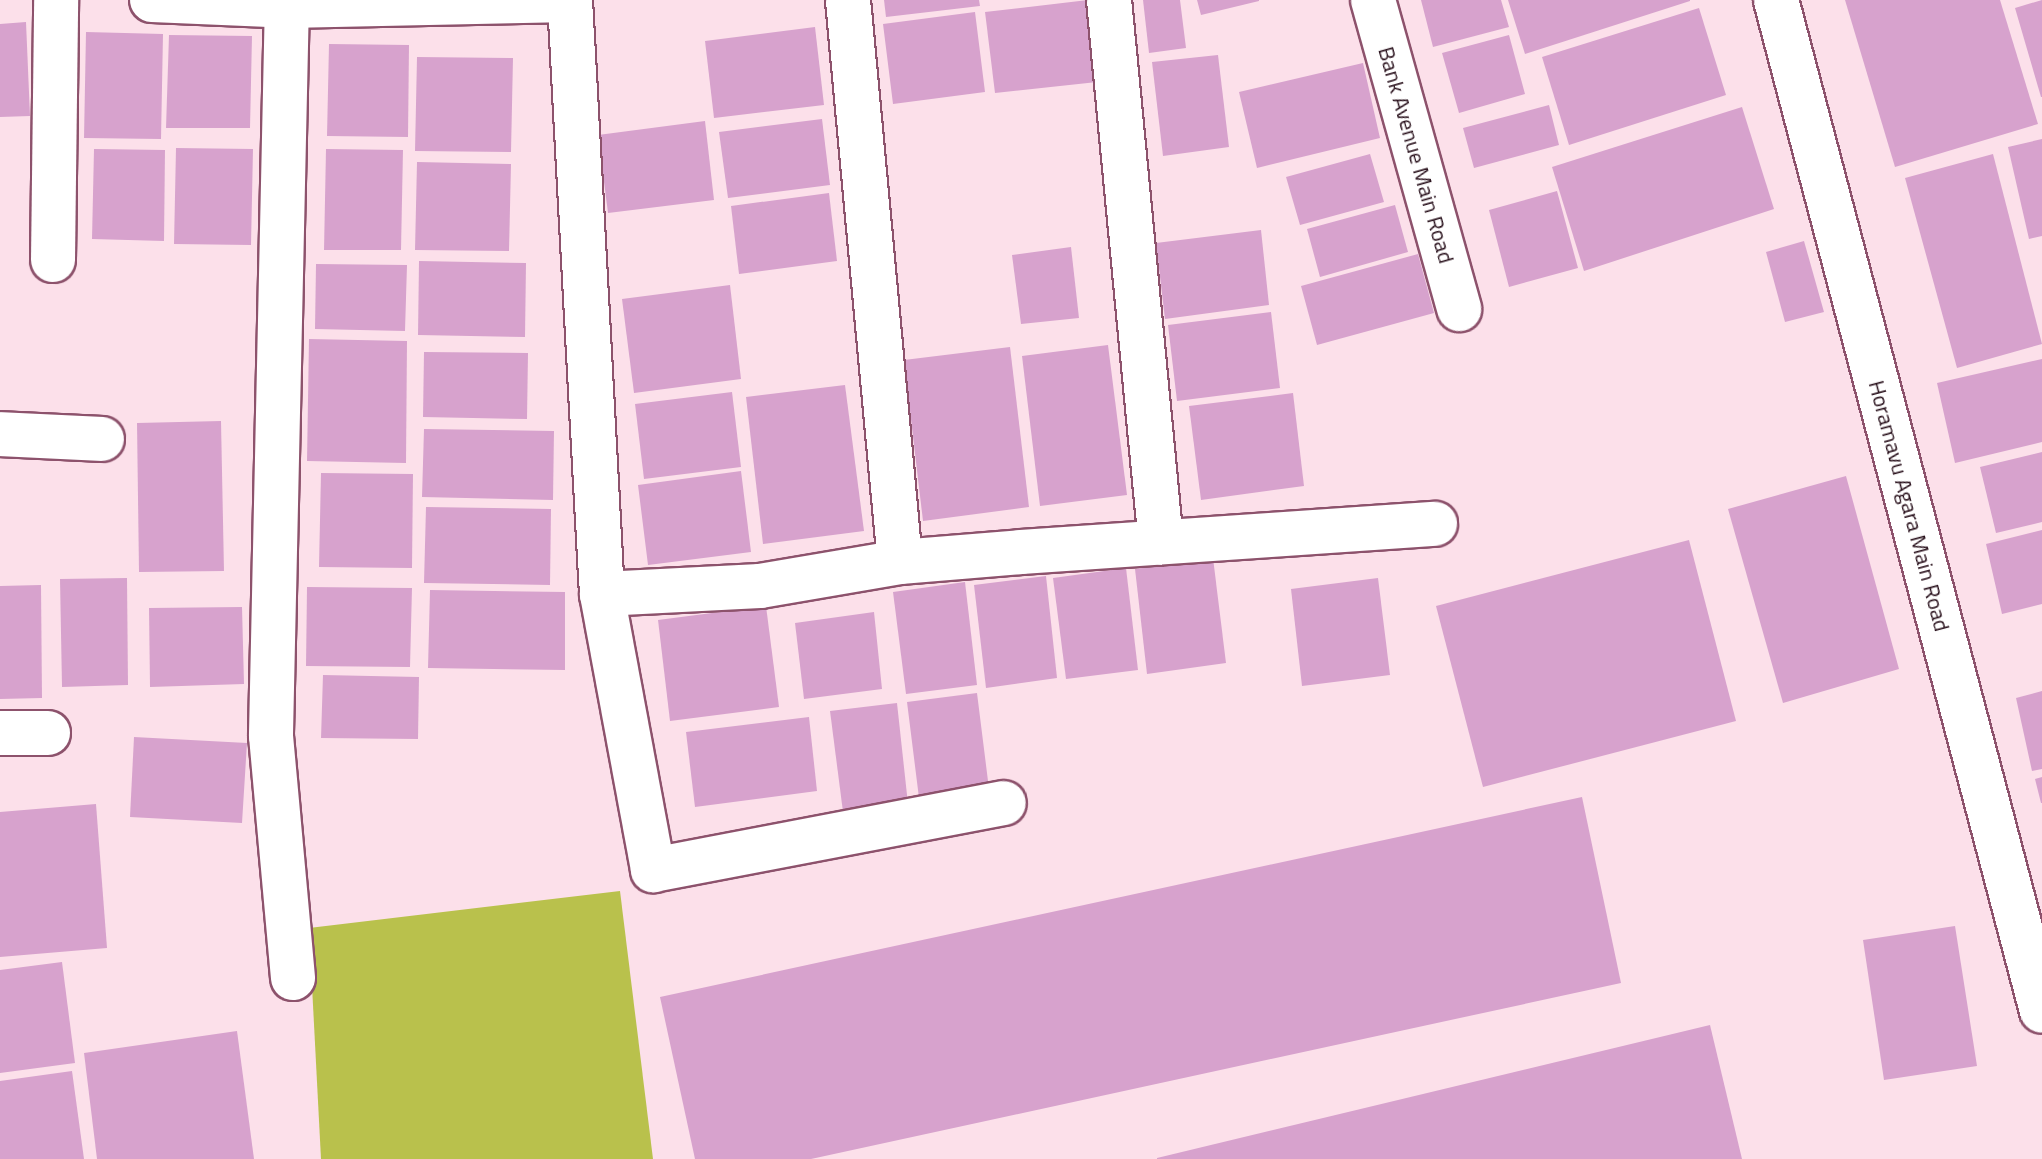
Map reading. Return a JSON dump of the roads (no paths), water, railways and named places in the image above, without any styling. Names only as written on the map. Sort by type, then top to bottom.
[{"type":"street","points":[[53,260],[56,0]]},
{"type":"street","points":[[152,0],[287,3],[570,0],[602,594],[653,870],[1004,803]]},
{"type":"street","points":[[848,0],[900,562]]},
{"type":"street","points":[[1109,0],[1161,543]]},
{"type":"street","name":"Bank Avenue Main Road","points":[[1373,0],[1459,309]]},
{"type":"street","name":"Horamavu Agara Main Road","points":[[1776,0],[2042,1011]]},
{"type":"street","points":[[287,3],[271,736],[293,978]]},
{"type":"street","points":[[0,434],[102,439]]},
{"type":"street","points":[[602,594],[760,586],[900,562],[1435,524]]},
{"type":"street","points":[[0,733],[48,733]]}]
